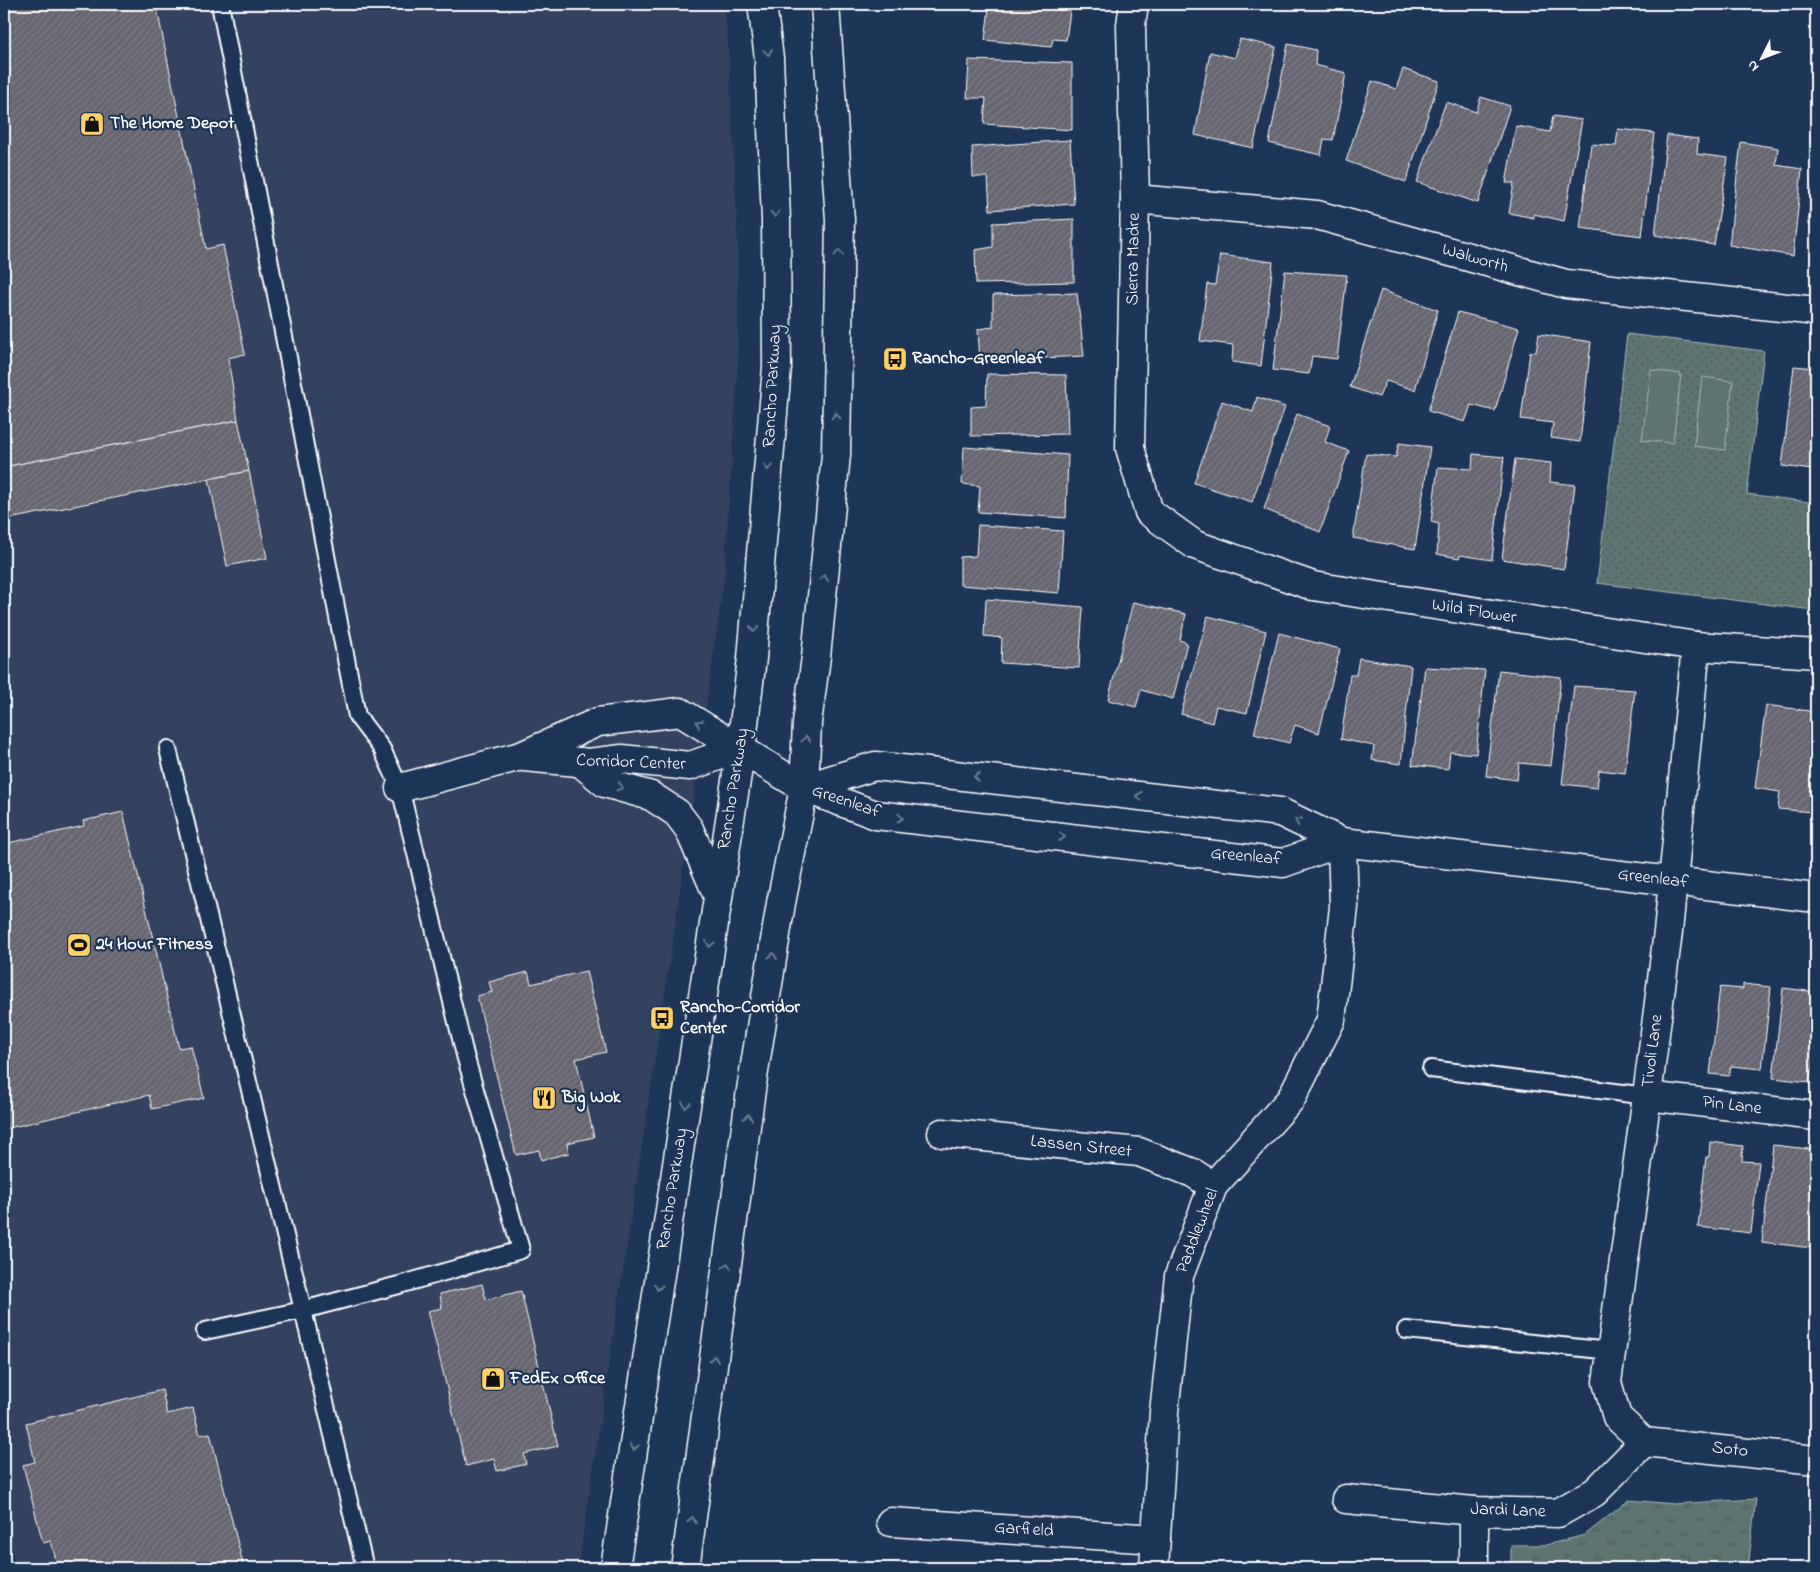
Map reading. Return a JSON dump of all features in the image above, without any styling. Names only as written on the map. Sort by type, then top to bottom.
[{"type":"street","name":"Rancho Parkway","points":[[616,1568],[741,748],[752,658],[776,366],[776,220],[769,58],[762,4]]},
{"type":"street","points":[[685,1568],[751,1090],[781,903],[804,788],[806,723],[816,657],[836,455],[840,220],[825,4]]},
{"type":"street","name":"Sierra Madre","points":[[1134,4],[1132,26],[1135,199],[1130,448],[1148,512]]},
{"type":"street","name":"Walworth","points":[[1135,199],[1317,215],[1566,284],[1816,312]]},
{"type":"street","name":"Wild Flower","points":[[1148,512],[1195,545],[1313,586],[1696,646],[1816,654]]},
{"type":"street","name":"Tivoli Lane","points":[[1644,1442],[1617,1417],[1607,1382],[1647,1096],[1673,882],[1696,646]]},
{"type":"street","name":"Corridor Center","points":[[400,788],[521,756],[598,722],[680,712],[741,748]]},
{"type":"street","name":"Corridor Center","points":[[521,756],[589,763],[622,759],[690,766],[741,748]]},
{"type":"street","points":[[741,748],[804,788]]},
{"type":"street","points":[[580,762],[605,783],[651,796],[677,813],[689,829],[718,896]]},
{"type":"street","name":"Greenleaf","points":[[804,788],[875,766],[1280,812],[1342,842],[1816,898]]},
{"type":"street","name":"Greenleaf","points":[[804,788],[876,815],[1283,864],[1342,842]]},
{"type":"street","name":"Paddlewheel","points":[[1154,1568],[1164,1412],[1179,1276],[1213,1186],[1291,1099],[1331,1020],[1344,907],[1342,842]]},
{"type":"street","name":"Pin Lane","points":[[1647,1096],[1816,1116]]},
{"type":"street","name":"Lassen Street","points":[[942,1133],[1138,1152],[1193,1173],[1213,1186]]},
{"type":"street","name":"Soto","points":[[1644,1442],[1816,1460]]},
{"type":"street","name":"Jardi Lane","points":[[1346,1499],[1474,1511],[1558,1513],[1595,1492],[1644,1442]]},
{"type":"street","points":[[1474,1511],[1474,1568]]},
{"type":"street","name":"Garfield","points":[[891,1522],[1156,1539]]},
{"type":"lane","points":[[205,1331],[303,1310],[521,1250],[464,1055],[400,788],[382,749],[357,716],[220,4]]},
{"type":"lane","points":[[168,748],[365,1568]]},
{"type":"lane","points":[[1431,1069],[1647,1096]]},
{"type":"lane","points":[[1406,1330],[1611,1351]]},
{"type":"shaded area","points":[[4,4],[724,4],[729,54],[738,245],[738,368],[724,580],[671,954],[578,1568],[18,1568],[4,1527]]},
{"type":"green space","points":[[1627,334],[1764,351],[1747,494],[1816,503],[1816,586],[1813,610],[1597,583]]},
{"type":"green space","points":[[1651,370],[1681,374],[1673,443],[1642,440]]},
{"type":"green space","points":[[1702,377],[1733,381],[1725,450],[1694,446]]},
{"type":"green space","points":[[1756,1499],[1748,1568],[1511,1568],[1511,1545],[1546,1545],[1585,1535],[1629,1500],[1673,1504]]},
{"type":"building","name":"The Home Depot","points":[[4,4],[156,4],[206,249],[223,245],[245,354],[228,358],[238,420],[4,467]]},
{"type":"building","points":[[974,4],[1071,4],[1066,40],[1053,39],[1051,47],[985,40],[989,8]]},
{"type":"building","points":[[1240,39],[1276,47],[1253,148],[1195,135],[1210,52],[1235,58]]},
{"type":"building","points":[[1288,44],[1316,50],[1315,65],[1346,73],[1333,140],[1324,139],[1321,155],[1269,143]]},
{"type":"building","points":[[969,60],[1072,63],[1072,130],[984,124],[986,98],[967,98]]},
{"type":"building","points":[[1403,69],[1439,81],[1406,182],[1346,161],[1372,81],[1396,89]]},
{"type":"building","points":[[1481,97],[1510,106],[1478,203],[1417,182],[1446,102],[1476,112]]},
{"type":"building","points":[[1553,116],[1582,120],[1564,221],[1534,214],[1534,218],[1509,213],[1514,183],[1506,183],[1516,126],[1550,132]]},
{"type":"building","points":[[1618,129],[1654,133],[1642,236],[1580,228],[1591,144],[1616,146]]},
{"type":"building","points":[[1667,135],[1698,139],[1697,154],[1728,158],[1714,245],[1655,235]]},
{"type":"building","points":[[1070,140],[1074,204],[990,210],[988,177],[973,177],[972,147]]},
{"type":"building","points":[[1741,142],[1778,148],[1776,165],[1802,169],[1793,256],[1729,245]]},
{"type":"building","points":[[1815,169],[1816,224],[1808,224]]},
{"type":"building","points":[[1074,219],[1074,282],[976,284],[975,250],[993,247],[993,223]]},
{"type":"building","points":[[1816,224],[1816,254],[1812,253]]},
{"type":"building","points":[[1220,255],[1273,262],[1261,366],[1232,362],[1233,345],[1200,341],[1207,284],[1215,285]]},
{"type":"building","points":[[1285,271],[1347,275],[1337,359],[1312,356],[1309,374],[1273,370]]},
{"type":"building","points":[[1381,290],[1438,310],[1415,390],[1386,381],[1379,397],[1350,387]]},
{"type":"building","points":[[1077,293],[1084,356],[980,361],[978,329],[993,327],[993,295]]},
{"type":"building","points":[[1458,312],[1519,328],[1495,411],[1471,405],[1465,422],[1428,411]]},
{"type":"building","points":[[1539,334],[1591,342],[1580,442],[1551,438],[1553,423],[1521,419],[1530,352],[1536,352]]},
{"type":"building","points":[[1794,366],[1816,368],[1816,454],[1813,454],[1812,470],[1782,466]]},
{"type":"building","points":[[987,374],[1066,375],[1068,434],[971,436],[971,407],[986,406]]},
{"type":"building","points":[[1257,397],[1285,407],[1252,502],[1194,483],[1222,401],[1253,412]]},
{"type":"building","points":[[1297,414],[1330,426],[1325,442],[1349,451],[1320,532],[1264,509]]},
{"type":"building","points":[[238,420],[249,471],[4,520],[4,467]]},
{"type":"building","points":[[1399,443],[1430,447],[1415,549],[1353,538],[1366,454],[1396,457]]},
{"type":"building","points":[[964,447],[1068,455],[1066,518],[978,512],[980,486],[962,484]]},
{"type":"building","points":[[1473,454],[1504,457],[1492,560],[1460,555],[1459,558],[1437,554],[1439,524],[1431,522],[1438,467],[1472,469]]},
{"type":"building","points":[[1515,459],[1551,463],[1550,482],[1575,485],[1564,569],[1502,559]]},
{"type":"building","points":[[249,471],[267,558],[227,566],[209,479]]},
{"type":"building","points":[[978,525],[1063,531],[1059,593],[960,585],[960,557],[976,556]]},
{"type":"building","points":[[986,599],[1083,607],[1079,668],[1001,663],[1002,638],[984,636]]},
{"type":"building","points":[[1133,602],[1186,614],[1180,640],[1187,643],[1173,699],[1141,690],[1136,707],[1108,700]]},
{"type":"building","points":[[1208,616],[1266,631],[1247,713],[1216,706],[1212,723],[1181,714]]},
{"type":"building","points":[[1279,633],[1340,649],[1319,733],[1295,725],[1289,743],[1254,734]]},
{"type":"building","points":[[1359,658],[1411,666],[1401,764],[1372,760],[1374,746],[1341,739],[1350,675],[1356,675]]},
{"type":"building","points":[[1425,667],[1485,670],[1476,754],[1450,752],[1448,769],[1412,765]]},
{"type":"building","points":[[1499,670],[1561,677],[1551,766],[1519,763],[1517,780],[1486,776]]},
{"type":"building","points":[[1574,686],[1635,690],[1625,773],[1599,770],[1597,788],[1562,784]]},
{"type":"building","points":[[1766,705],[1816,712],[1816,781],[1812,812],[1778,809],[1780,792],[1755,788]]},
{"type":"building","name":"24 Hour Fitness","points":[[123,812],[179,1048],[191,1046],[204,1098],[152,1109],[149,1095],[4,1129],[4,844],[84,826],[83,821]]},
{"type":"building","name":"Big Wok","points":[[586,971],[606,1052],[576,1059],[594,1137],[567,1143],[569,1153],[541,1160],[539,1150],[516,1155],[477,996],[492,992],[489,982],[528,972],[531,984]]},
{"type":"building","points":[[1743,984],[1771,987],[1762,1069],[1731,1066],[1729,1076],[1710,1074],[1720,987],[1743,989]]},
{"type":"building","points":[[1783,988],[1816,992],[1816,1065],[1811,1070],[1809,1082],[1773,1078]]},
{"type":"building","points":[[1710,1142],[1743,1146],[1742,1161],[1759,1162],[1751,1233],[1698,1227],[1706,1157],[1709,1157]]},
{"type":"building","points":[[1773,1145],[1809,1149],[1809,1152],[1816,1153],[1816,1213],[1812,1248],[1762,1242]]},
{"type":"building","name":"FedEx Office","points":[[482,1284],[486,1300],[521,1291],[558,1446],[524,1454],[526,1464],[497,1471],[494,1459],[466,1466],[428,1311],[442,1308],[440,1294]]},
{"type":"building","points":[[1816,1351],[1816,1382],[1812,1381]]},
{"type":"building","points":[[162,1390],[167,1414],[193,1408],[200,1435],[210,1433],[244,1568],[58,1568],[51,1541],[43,1543],[23,1465],[35,1462],[26,1423]]},
{"type":"place","name":"The Home Depot","points":[[92,124]]},
{"type":"place","name":"Rancho-Greenleaf","points":[[895,359]]},
{"type":"place","name":"24 Hour Fitness","points":[[79,945]]},
{"type":"place","name":"Rancho-Corridor Center","points":[[662,1018]]},
{"type":"place","name":"Big Wok","points":[[544,1098]]},
{"type":"place","name":"FedEx Office","points":[[493,1379]]}]
